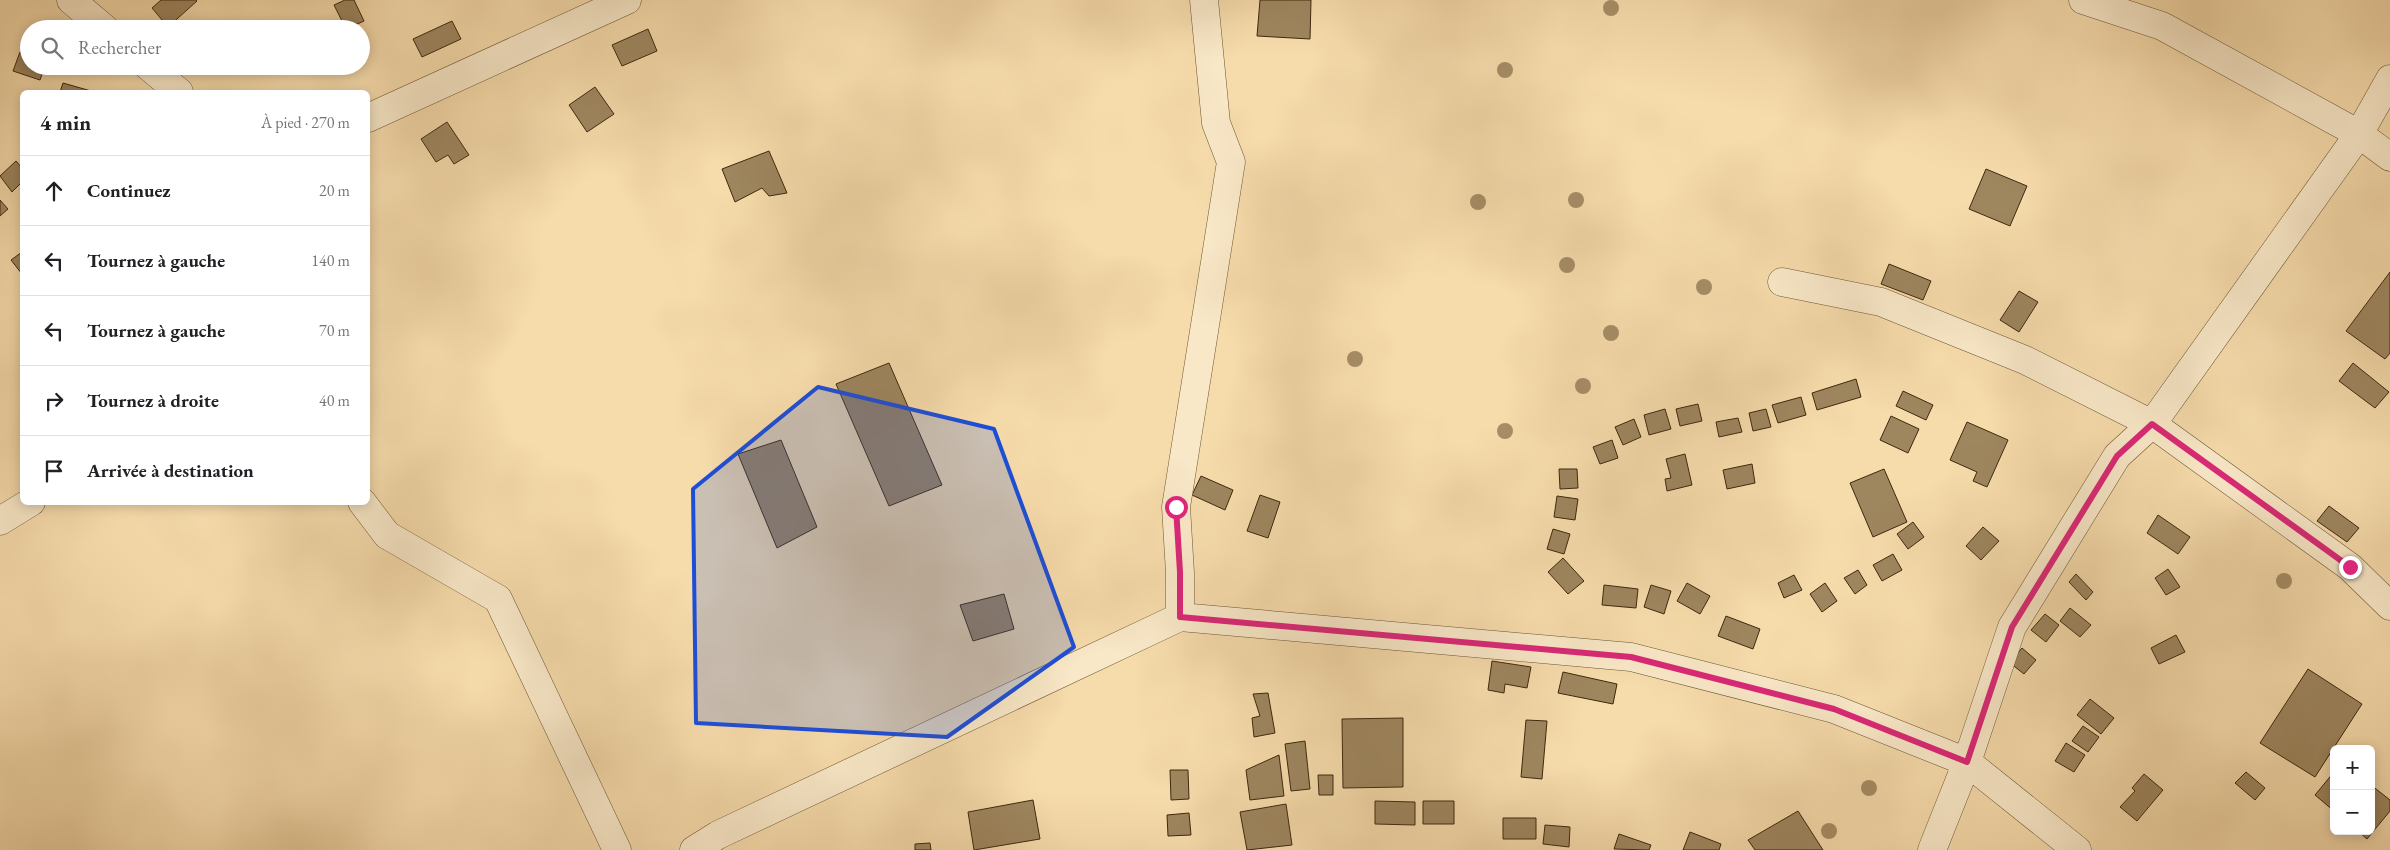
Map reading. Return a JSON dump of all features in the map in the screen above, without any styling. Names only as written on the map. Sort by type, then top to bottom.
[{"type":"street","points":[[71,0],[94,20]]},
{"type":"street","points":[[370,117],[627,0]]},
{"type":"street","points":[[1180,617],[1180,572],[1176,507],[1231,162],[1216,123],[1204,0]]},
{"type":"street","points":[[2083,0],[2162,26],[2359,134],[2390,157]]},
{"type":"street","points":[[159,75],[177,90]]},
{"type":"street","points":[[1932,850],[1967,762],[2012,627],[2117,456],[2152,424],[2359,134],[2390,79]]},
{"type":"street","points":[[1782,282],[1881,302],[2025,360],[2152,424],[2350,567],[2390,606]]},
{"type":"street","points":[[0,521],[26,505]]},
{"type":"street","points":[[364,505],[387,535],[498,599],[618,850]]},
{"type":"street","points":[[694,850],[718,835],[1180,617],[1631,657],[1834,709],[1967,762],[2077,850]]},
{"type":"highlighted area","points":[[818,387],[994,429],[1074,647],[947,737],[696,723],[693,489]]},
{"type":"building","points":[[161,0],[197,1],[176,20],[162,20],[152,8]]},
{"type":"building","points":[[345,0],[354,0],[364,20],[342,20],[334,5]]},
{"type":"building","points":[[1260,0],[1311,0],[1310,39],[1257,36]]},
{"type":"building","points":[[452,21],[461,39],[422,57],[413,39]]},
{"type":"building","points":[[648,29],[657,51],[622,66],[612,45]]},
{"type":"building","points":[[20,52],[20,73],[13,71]]},
{"type":"building","points":[[25,75],[42,75],[40,80]]},
{"type":"building","points":[[63,83],[88,90],[61,90]]},
{"type":"building","points":[[595,87],[614,114],[587,132],[569,105]]},
{"type":"building","points":[[447,122],[469,155],[454,164],[448,155],[436,162],[421,139]]},
{"type":"building","points":[[769,151],[787,193],[769,196],[762,188],[735,202],[722,169]]},
{"type":"building","points":[[16,161],[20,166],[20,184],[12,192],[0,176]]},
{"type":"building","points":[[1986,169],[2027,186],[2010,226],[1969,209]]},
{"type":"building","points":[[0,200],[8,209],[0,216]]},
{"type":"building","points":[[20,253],[20,271],[11,260]]},
{"type":"building","points":[[1889,264],[1931,281],[1923,300],[1881,284]]},
{"type":"building","points":[[2390,272],[2390,353],[2385,359],[2346,331]]},
{"type":"building","points":[[2019,291],[2038,302],[2019,332],[2000,320]]},
{"type":"building","points":[[889,363],[942,485],[889,506],[836,384]]},
{"type":"building","points":[[2353,363],[2389,392],[2375,408],[2339,381]]},
{"type":"building","points":[[1856,379],[1861,397],[1817,410],[1812,393]]},
{"type":"building","points":[[1903,391],[1933,405],[1926,420],[1896,406]]},
{"type":"building","points":[[1801,397],[1806,415],[1778,423],[1772,405]]},
{"type":"building","points":[[1698,404],[1702,421],[1680,426],[1676,409]]},
{"type":"building","points":[[1665,409],[1671,429],[1649,435],[1644,415]]},
{"type":"building","points":[[1766,409],[1771,427],[1753,431],[1749,413]]},
{"type":"building","points":[[1891,416],[1919,429],[1908,453],[1880,440]]},
{"type":"building","points":[[1738,418],[1742,432],[1719,437],[1716,422]]},
{"type":"building","points":[[1634,419],[1641,437],[1623,445],[1615,427]]},
{"type":"building","points":[[1967,422],[2008,440],[1987,487],[1973,481],[1977,472],[1950,460]]},
{"type":"building","points":[[781,440],[817,527],[777,548],[738,454]]},
{"type":"building","points":[[1612,440],[1618,458],[1600,464],[1593,447]]},
{"type":"building","points":[[1685,454],[1692,485],[1667,491],[1665,479],[1671,478],[1666,459]]},
{"type":"building","points":[[1752,464],[1755,483],[1727,489],[1723,470]]},
{"type":"building","points":[[1559,469],[1577,469],[1578,488],[1560,489]]},
{"type":"building","points":[[1884,469],[1907,522],[1873,537],[1850,483]]},
{"type":"building","points":[[1201,476],[1233,490],[1225,510],[1192,495]]},
{"type":"building","points":[[1260,495],[1280,502],[1268,538],[1247,531]]},
{"type":"building","points":[[1557,496],[1578,499],[1575,520],[1554,517]]},
{"type":"building","points":[[2329,506],[2359,528],[2347,542],[2317,521]]},
{"type":"building","points":[[2158,515],[2190,537],[2178,554],[2147,533]]},
{"type":"building","points":[[1913,522],[1924,537],[1908,549],[1897,534]]},
{"type":"building","points":[[1983,527],[1999,541],[1981,560],[1966,546]]},
{"type":"building","points":[[1553,529],[1570,534],[1564,554],[1547,549]]},
{"type":"building","points":[[1893,554],[1902,570],[1882,581],[1873,565]]},
{"type":"building","points":[[1563,558],[1584,581],[1568,594],[1548,572]]},
{"type":"building","points":[[2168,569],[2180,587],[2166,595],[2155,578]]},
{"type":"building","points":[[1858,570],[1867,585],[1855,594],[1844,578]]},
{"type":"building","points":[[2076,574],[2093,592],[2086,600],[2069,582]]},
{"type":"building","points":[[1794,575],[1802,590],[1784,598],[1778,583]]},
{"type":"building","points":[[1687,583],[1710,596],[1700,614],[1677,601]]},
{"type":"building","points":[[1825,583],[1837,601],[1822,612],[1810,594]]},
{"type":"building","points":[[1604,585],[1638,589],[1636,608],[1602,605]]},
{"type":"building","points":[[1651,585],[1671,591],[1664,614],[1644,607]]},
{"type":"building","points":[[1004,594],[1014,629],[973,641],[960,605]]},
{"type":"building","points":[[2070,608],[2091,625],[2080,637],[2060,621]]},
{"type":"building","points":[[2045,614],[2059,625],[2046,642],[2031,630]]},
{"type":"building","points":[[1726,616],[1760,629],[1753,649],[1718,636]]},
{"type":"building","points":[[2176,635],[2185,652],[2159,664],[2151,648]]},
{"type":"building","points":[[2022,648],[2036,660],[2024,674],[2010,663]]},
{"type":"building","points":[[1492,661],[1531,667],[1527,688],[1505,684],[1504,693],[1488,690]]},
{"type":"building","points":[[2308,669],[2362,704],[2336,745],[2330,745],[2330,754],[2315,777],[2260,743]]},
{"type":"building","points":[[1563,672],[1617,684],[1613,704],[1558,693]]},
{"type":"building","points":[[1268,693],[1275,733],[1254,737],[1252,718],[1260,716],[1253,694]]},
{"type":"building","points":[[2090,699],[2114,718],[2101,734],[2077,715]]},
{"type":"building","points":[[1403,718],[1403,787],[1343,788],[1342,719]]},
{"type":"building","points":[[1526,720],[1547,721],[1542,779],[1521,777]]},
{"type":"building","points":[[2083,726],[2099,737],[2088,752],[2072,741]]},
{"type":"building","points":[[1305,741],[1310,789],[1291,791],[1285,744]]},
{"type":"building","points":[[2066,743],[2085,755],[2074,772],[2055,761]]},
{"type":"building","points":[[1279,755],[1284,796],[1250,800],[1246,770]]},
{"type":"building","points":[[1170,770],[1188,770],[1189,799],[1171,800]]},
{"type":"building","points":[[2246,772],[2265,788],[2255,800],[2235,783]]},
{"type":"building","points":[[2144,774],[2163,790],[2137,821],[2120,807],[2135,791],[2132,788]]},
{"type":"building","points":[[1318,775],[1333,775],[1333,795],[1319,795]]},
{"type":"building","points":[[2330,777],[2330,808],[2315,795]]},
{"type":"building","points":[[2375,788],[2390,800],[2390,811],[2375,829]]},
{"type":"building","points":[[1033,800],[1040,839],[974,850],[968,812]]},
{"type":"building","points":[[1375,801],[1415,802],[1415,825],[1375,824]]},
{"type":"building","points":[[1423,801],[1454,801],[1454,824],[1423,824]]},
{"type":"building","points":[[1286,804],[1292,845],[1247,850],[1240,812]]},
{"type":"building","points":[[1798,811],[1823,850],[1755,850],[1748,840]]},
{"type":"building","points":[[1189,813],[1191,835],[1168,836],[1167,815]]},
{"type":"building","points":[[1503,818],[1536,818],[1536,839],[1503,839]]},
{"type":"building","points":[[1545,825],[1570,827],[1569,847],[1543,844]]},
{"type":"building","points":[[1690,832],[1721,844],[1719,850],[1683,850]]},
{"type":"building","points":[[1619,834],[1651,845],[1649,850],[1614,849]]},
{"type":"building","points":[[930,843],[931,850],[915,850],[915,844]]},
{"type":"route","points":[[1176,507],[1180,572],[1180,617],[1631,657],[1834,709],[1967,762],[2012,627],[2117,456],[2152,424],[2350,567]]}]
